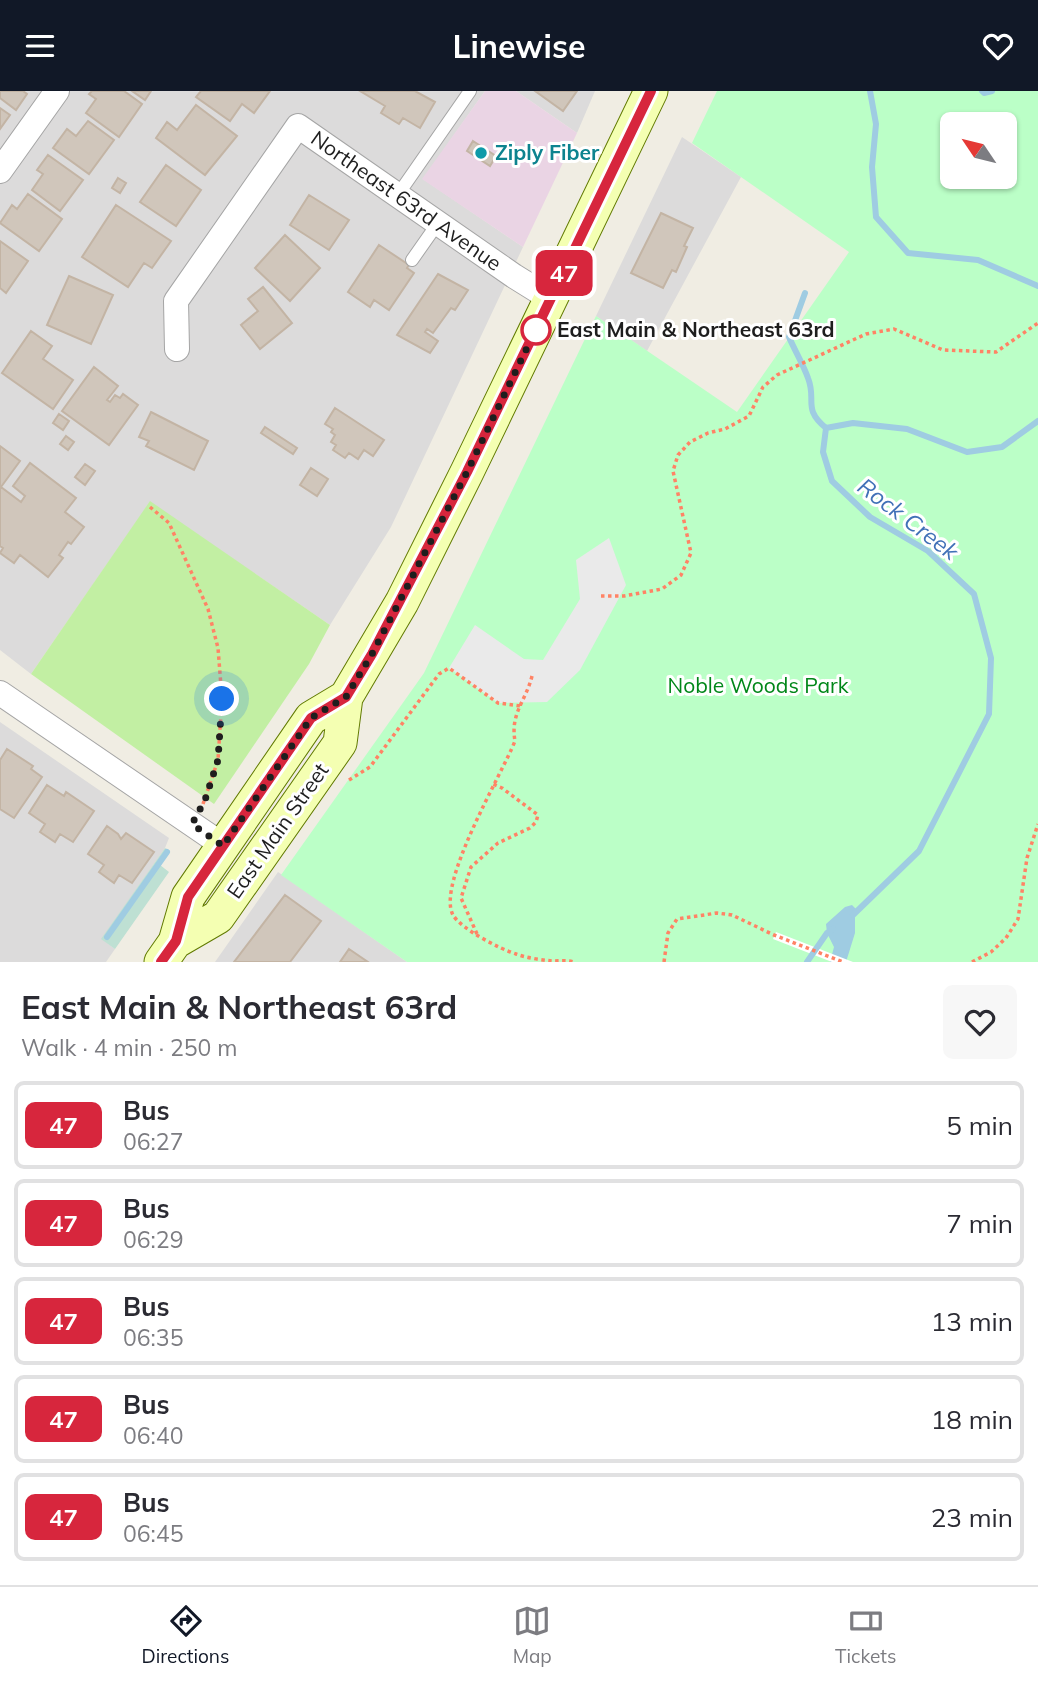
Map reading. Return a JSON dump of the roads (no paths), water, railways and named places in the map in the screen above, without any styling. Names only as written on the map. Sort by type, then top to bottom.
[{"type":"main road","name":"East Main Street","points":[[168,952],[218,917],[340,743],[346,697],[402,602],[651,91]]},
{"type":"main road","name":"East Main Street","points":[[168,952],[188,897],[311,718],[346,697]]},
{"type":"street","points":[[0,171],[57,91]]},
{"type":"street","name":"Northeast 63rd Avenue","points":[[177,349],[176,301],[298,125],[397,196],[551,299]]},
{"type":"street","points":[[0,693],[223,846]]},
{"type":"lane","points":[[397,196],[470,91]]},
{"type":"lane","points":[[412,260],[438,223]]},
{"type":"water","points":[[852,905],[858,911],[855,916],[855,933],[846,962],[830,962],[834,947],[826,924],[845,907]]},
{"type":"waterway","name":"Rock Creek","points":[[870,91],[876,124],[872,167],[876,217],[908,253],[978,260],[1038,286]]},
{"type":"waterway","name":"Rock Creek","points":[[982,91],[992,91]]},
{"type":"waterway","points":[[805,293],[789,337],[808,378],[814,415],[826,428]]},
{"type":"waterway","name":"Rock Creek","points":[[853,915],[919,851],[989,714],[991,658],[974,594],[928,551],[870,517],[832,481],[823,452],[826,428],[853,423],[907,429],[967,452],[1002,447],[1038,421]]},
{"type":"waterway","points":[[107,937],[167,852]]},
{"type":"waterway","name":"Rock Creek","points":[[807,962],[827,933],[833,929]]},
{"type":"place","name":"Ziply Fiber","points":[[481,153]]},
{"type":"place","name":"East Main & Northeast 63rd","points":[[536,330]]},
{"type":"park label","name":"Noble Woods Park","points":[[758,686]]}]
